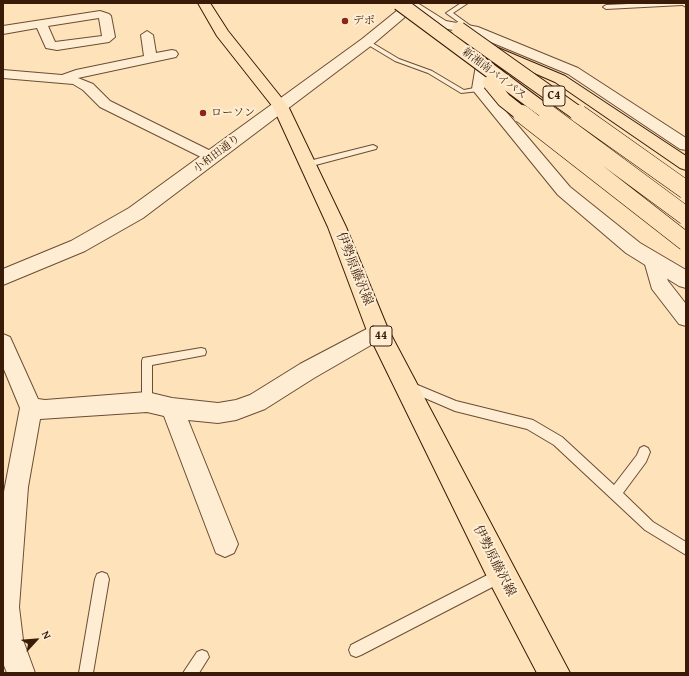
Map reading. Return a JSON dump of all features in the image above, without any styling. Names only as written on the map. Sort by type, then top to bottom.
[{"type":"main road","name":"伊勢原藤沢線","points":[[204,3],[222,33],[273,95],[280,106],[337,227],[378,331],[501,575],[554,673]]},
{"type":"main road","name":"新湘南バイパス","points":[[413,5],[458,44],[686,216]]},
{"type":"main road","name":"新湘南バイパス","points":[[413,5],[480,44],[686,190]]},
{"type":"main road","points":[[458,44],[504,100],[686,242]]},
{"type":"main road","points":[[480,44],[560,79],[686,164]]},
{"type":"street","name":"小和田通り","points":[[3,277],[78,246],[107,231],[154,200],[366,42],[413,5]]},
{"type":"street","points":[[413,5],[442,24],[473,30],[573,71],[686,146]]},
{"type":"street","points":[[413,5],[458,44],[483,61],[484,67],[478,80],[479,89],[564,191],[633,248],[686,280]]},
{"type":"street","points":[[3,30],[100,14],[105,16],[109,37],[105,39],[57,46],[50,45],[42,24]]},
{"type":"street","points":[[458,44],[456,32],[473,30]]},
{"type":"street","points":[[147,35],[151,58]]},
{"type":"street","points":[[63,79],[76,74],[172,54]]},
{"type":"street","points":[[3,74],[76,81],[88,87],[105,104],[212,157]]},
{"type":"street","points":[[653,261],[654,272],[659,284],[686,318]]},
{"type":"street","points":[[31,408],[45,410],[147,402],[172,408],[218,413],[236,410],[257,402],[307,370],[378,331]]},
{"type":"street","points":[[3,343],[31,408],[16,487],[5,607],[9,640],[21,673]]},
{"type":"street","points":[[172,408],[225,544]]},
{"type":"lane","points":[[465,3],[449,13],[473,30]]},
{"type":"lane","points":[[606,7],[682,3]]},
{"type":"lane","points":[[366,42],[397,60],[430,72],[463,92],[479,89]]},
{"type":"lane","points":[[308,164],[373,147]]},
{"type":"lane","points":[[147,402],[147,361],[201,352]]},
{"type":"lane","points":[[404,384],[455,406],[529,424],[558,441],[649,526],[686,548]]},
{"type":"lane","points":[[614,494],[642,458],[644,452]]},
{"type":"lane","points":[[356,650],[501,575]]},
{"type":"lane","points":[[86,673],[102,579]]},
{"type":"lane","points":[[190,673],[202,657]]},
{"type":"place","name":"デポ","points":[[345,21]]},
{"type":"place","name":"ローソン","points":[[203,113]]}]
